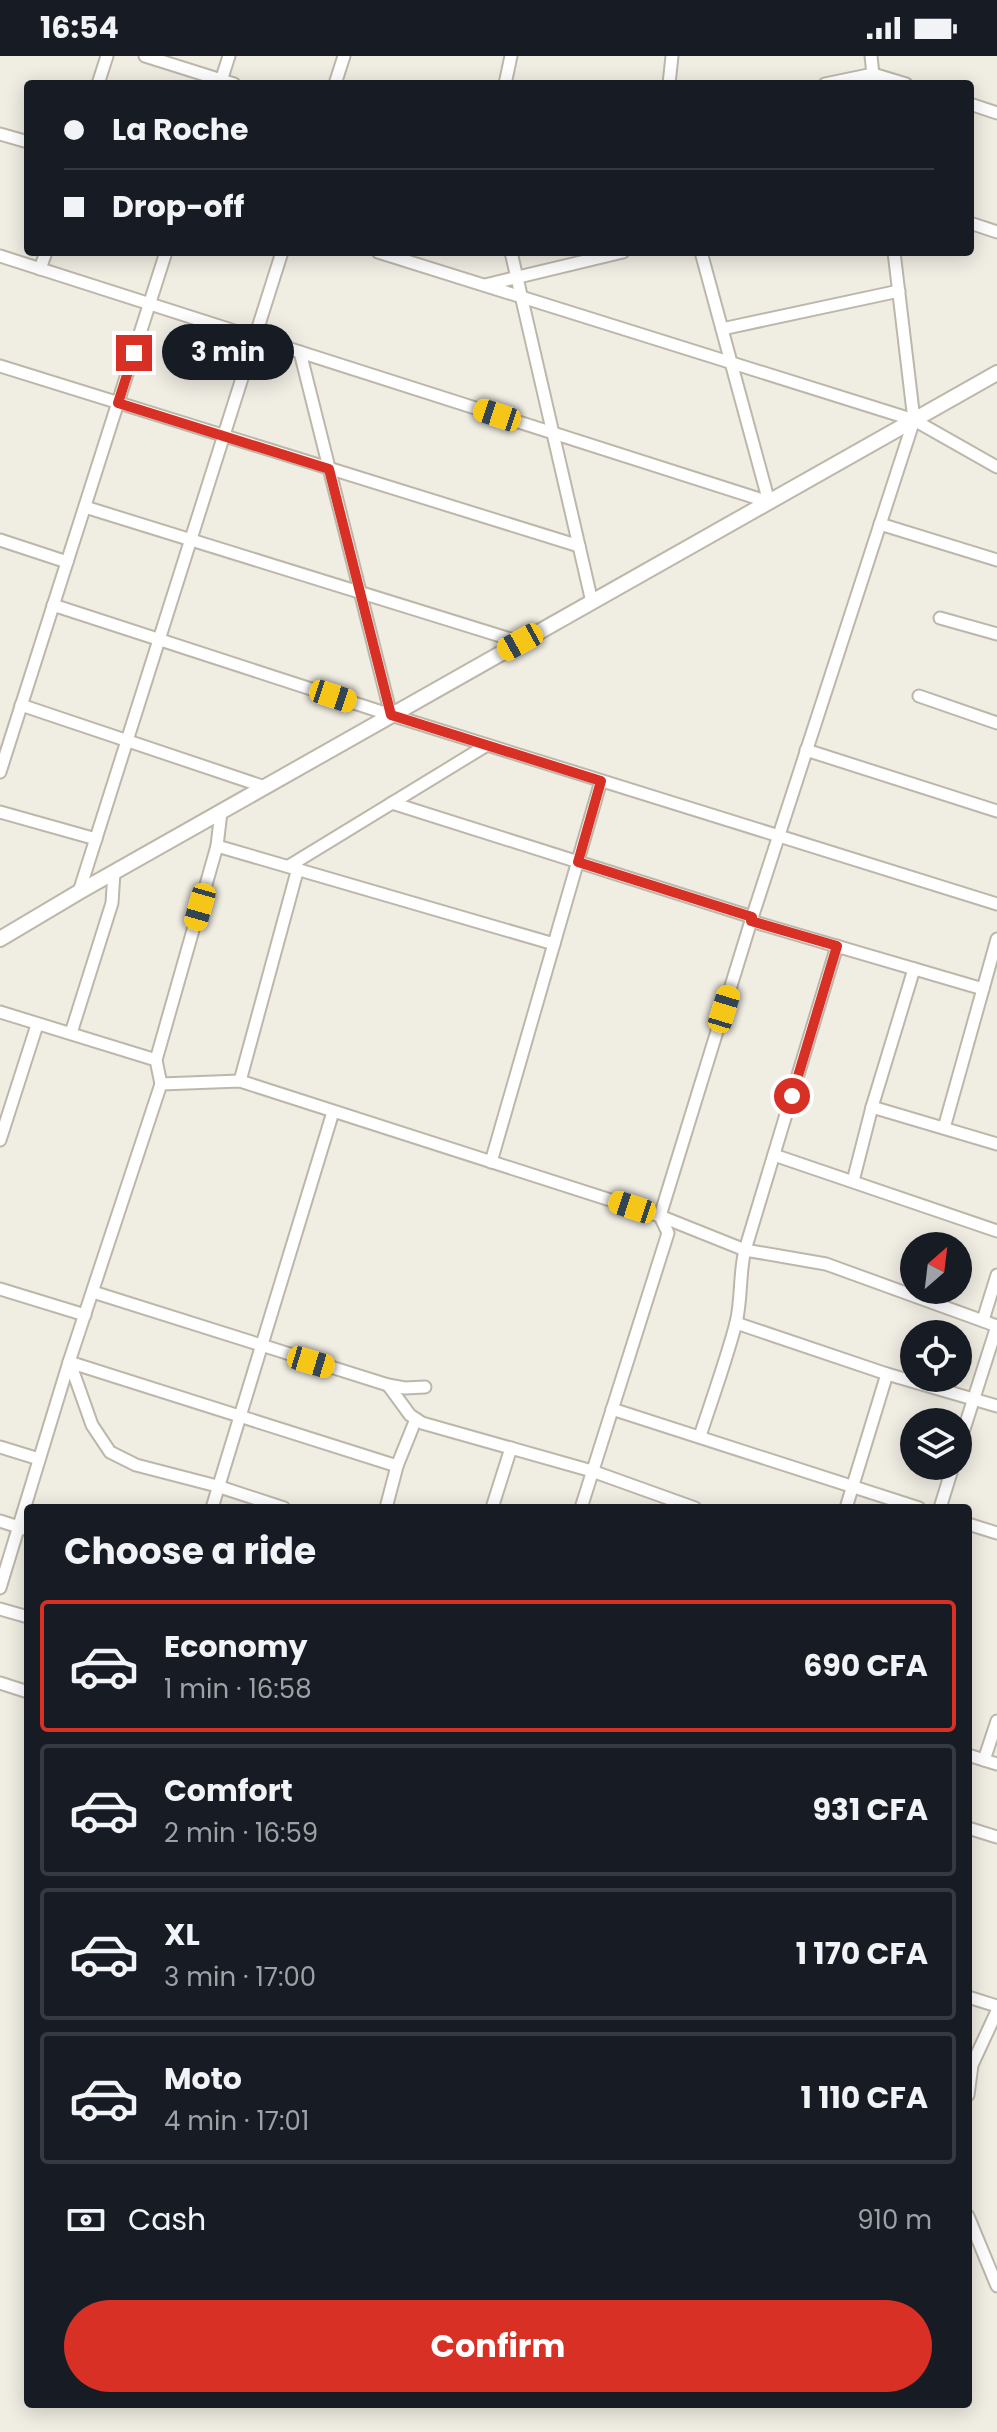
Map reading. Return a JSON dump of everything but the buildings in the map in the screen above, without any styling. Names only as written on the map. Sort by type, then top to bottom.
[{"type":"street","points":[[99,80],[107,56]]},
{"type":"street","points":[[145,56],[215,80]]},
{"type":"street","points":[[222,80],[229,56]]},
{"type":"street","points":[[336,80],[344,56]]},
{"type":"street","points":[[506,80],[511,56]]},
{"type":"street","points":[[669,80],[672,56]]},
{"type":"street","points":[[871,56],[873,79]]},
{"type":"street","points":[[974,105],[997,113]]},
{"type":"street","points":[[0,134],[24,141]]},
{"type":"street","points":[[974,224],[997,232]]},
{"type":"street","points":[[0,256],[769,502]]},
{"type":"street","points":[[40,269],[45,256]]},
{"type":"street","points":[[0,772],[165,256]]},
{"type":"street","points":[[79,892],[281,256]]},
{"type":"street","points":[[391,256],[914,420],[997,467]]},
{"type":"street","points":[[512,256],[592,602]]},
{"type":"street","points":[[484,285],[606,256]]},
{"type":"street","points":[[702,256],[769,502]]},
{"type":"street","points":[[582,1504],[668,1233],[660,1216],[778,836],[914,420],[895,256]]},
{"type":"street","points":[[722,329],[899,291]]},
{"type":"street","points":[[300,352],[391,715]]},
{"type":"street","points":[[0,366],[579,546]]},
{"type":"street","points":[[0,939],[997,373]]},
{"type":"street","points":[[85,507],[520,642]]},
{"type":"street","points":[[880,524],[997,560]]},
{"type":"street","points":[[0,540],[67,562]]},
{"type":"street","points":[[53,605],[391,715],[997,904]]},
{"type":"street","points":[[940,618],[997,634]]},
{"type":"street","points":[[919,696],[997,723]]},
{"type":"street","points":[[21,705],[265,787]]},
{"type":"street","points":[[240,1081],[293,867],[487,745]]},
{"type":"street","points":[[806,750],[997,811]]},
{"type":"street","points":[[491,1162],[601,781]]},
{"type":"street","points":[[392,803],[837,946],[983,989]]},
{"type":"street","points":[[0,812],[96,839]]},
{"type":"street","points":[[29,1504],[69,1362],[161,1084],[156,1060],[217,846],[221,812]]},
{"type":"street","points":[[217,846],[554,944]]},
{"type":"street","points":[[71,1033],[112,903],[114,872]]},
{"type":"street","points":[[944,1128],[997,939]]},
{"type":"street","points":[[700,1436],[736,1323],[742,1288],[740,1270],[745,1250],[837,946]]},
{"type":"street","points":[[853,1181],[914,969]]},
{"type":"street","points":[[0,1012],[156,1060]]},
{"type":"street","points":[[0,1140],[37,1025]]},
{"type":"street","points":[[161,1084],[240,1081],[660,1216],[745,1250],[826,1264],[983,1320],[997,1326],[970,1408]]},
{"type":"street","points":[[872,1107],[997,1144]]},
{"type":"street","points":[[213,1504],[333,1112]]},
{"type":"street","points":[[774,1155],[997,1231]]},
{"type":"street","points":[[983,1320],[997,1275]]},
{"type":"street","points":[[0,1289],[85,1315]]},
{"type":"street","points":[[93,1292],[388,1385],[425,1387]]},
{"type":"street","points":[[736,1323],[887,1374],[997,1406]]},
{"type":"street","points":[[69,1362],[397,1466]]},
{"type":"street","points":[[69,1362],[92,1425],[110,1452],[136,1465],[272,1504]]},
{"type":"street","points":[[847,1504],[887,1374]]},
{"type":"street","points":[[388,1385],[416,1419],[592,1471],[673,1504]]},
{"type":"street","points":[[612,1409],[907,1504]]},
{"type":"street","points":[[387,1504],[397,1466],[416,1419]]},
{"type":"street","points":[[0,1447],[39,1459]]},
{"type":"street","points":[[493,1504],[511,1448]]},
{"type":"street","points":[[941,1504],[949,1480]]},
{"type":"street","points":[[0,1521],[23,1528],[0,1588]]},
{"type":"street","points":[[972,1525],[997,1533]]},
{"type":"street","points":[[0,1609],[24,1616]]},
{"type":"street","points":[[0,1683],[24,1691]]},
{"type":"street","points":[[984,1760],[997,1721]]},
{"type":"street","points":[[972,1756],[997,1764]]},
{"type":"street","points":[[972,1829],[997,1837]]},
{"type":"street","points":[[972,1999],[997,2008],[972,2065]]},
{"type":"street","points":[[972,2226],[997,2286]]},
{"type":"route","points":[[134,353],[118,403],[329,469],[391,715],[601,781],[578,862],[752,917],[751,921],[837,946],[792,1096]]}]
